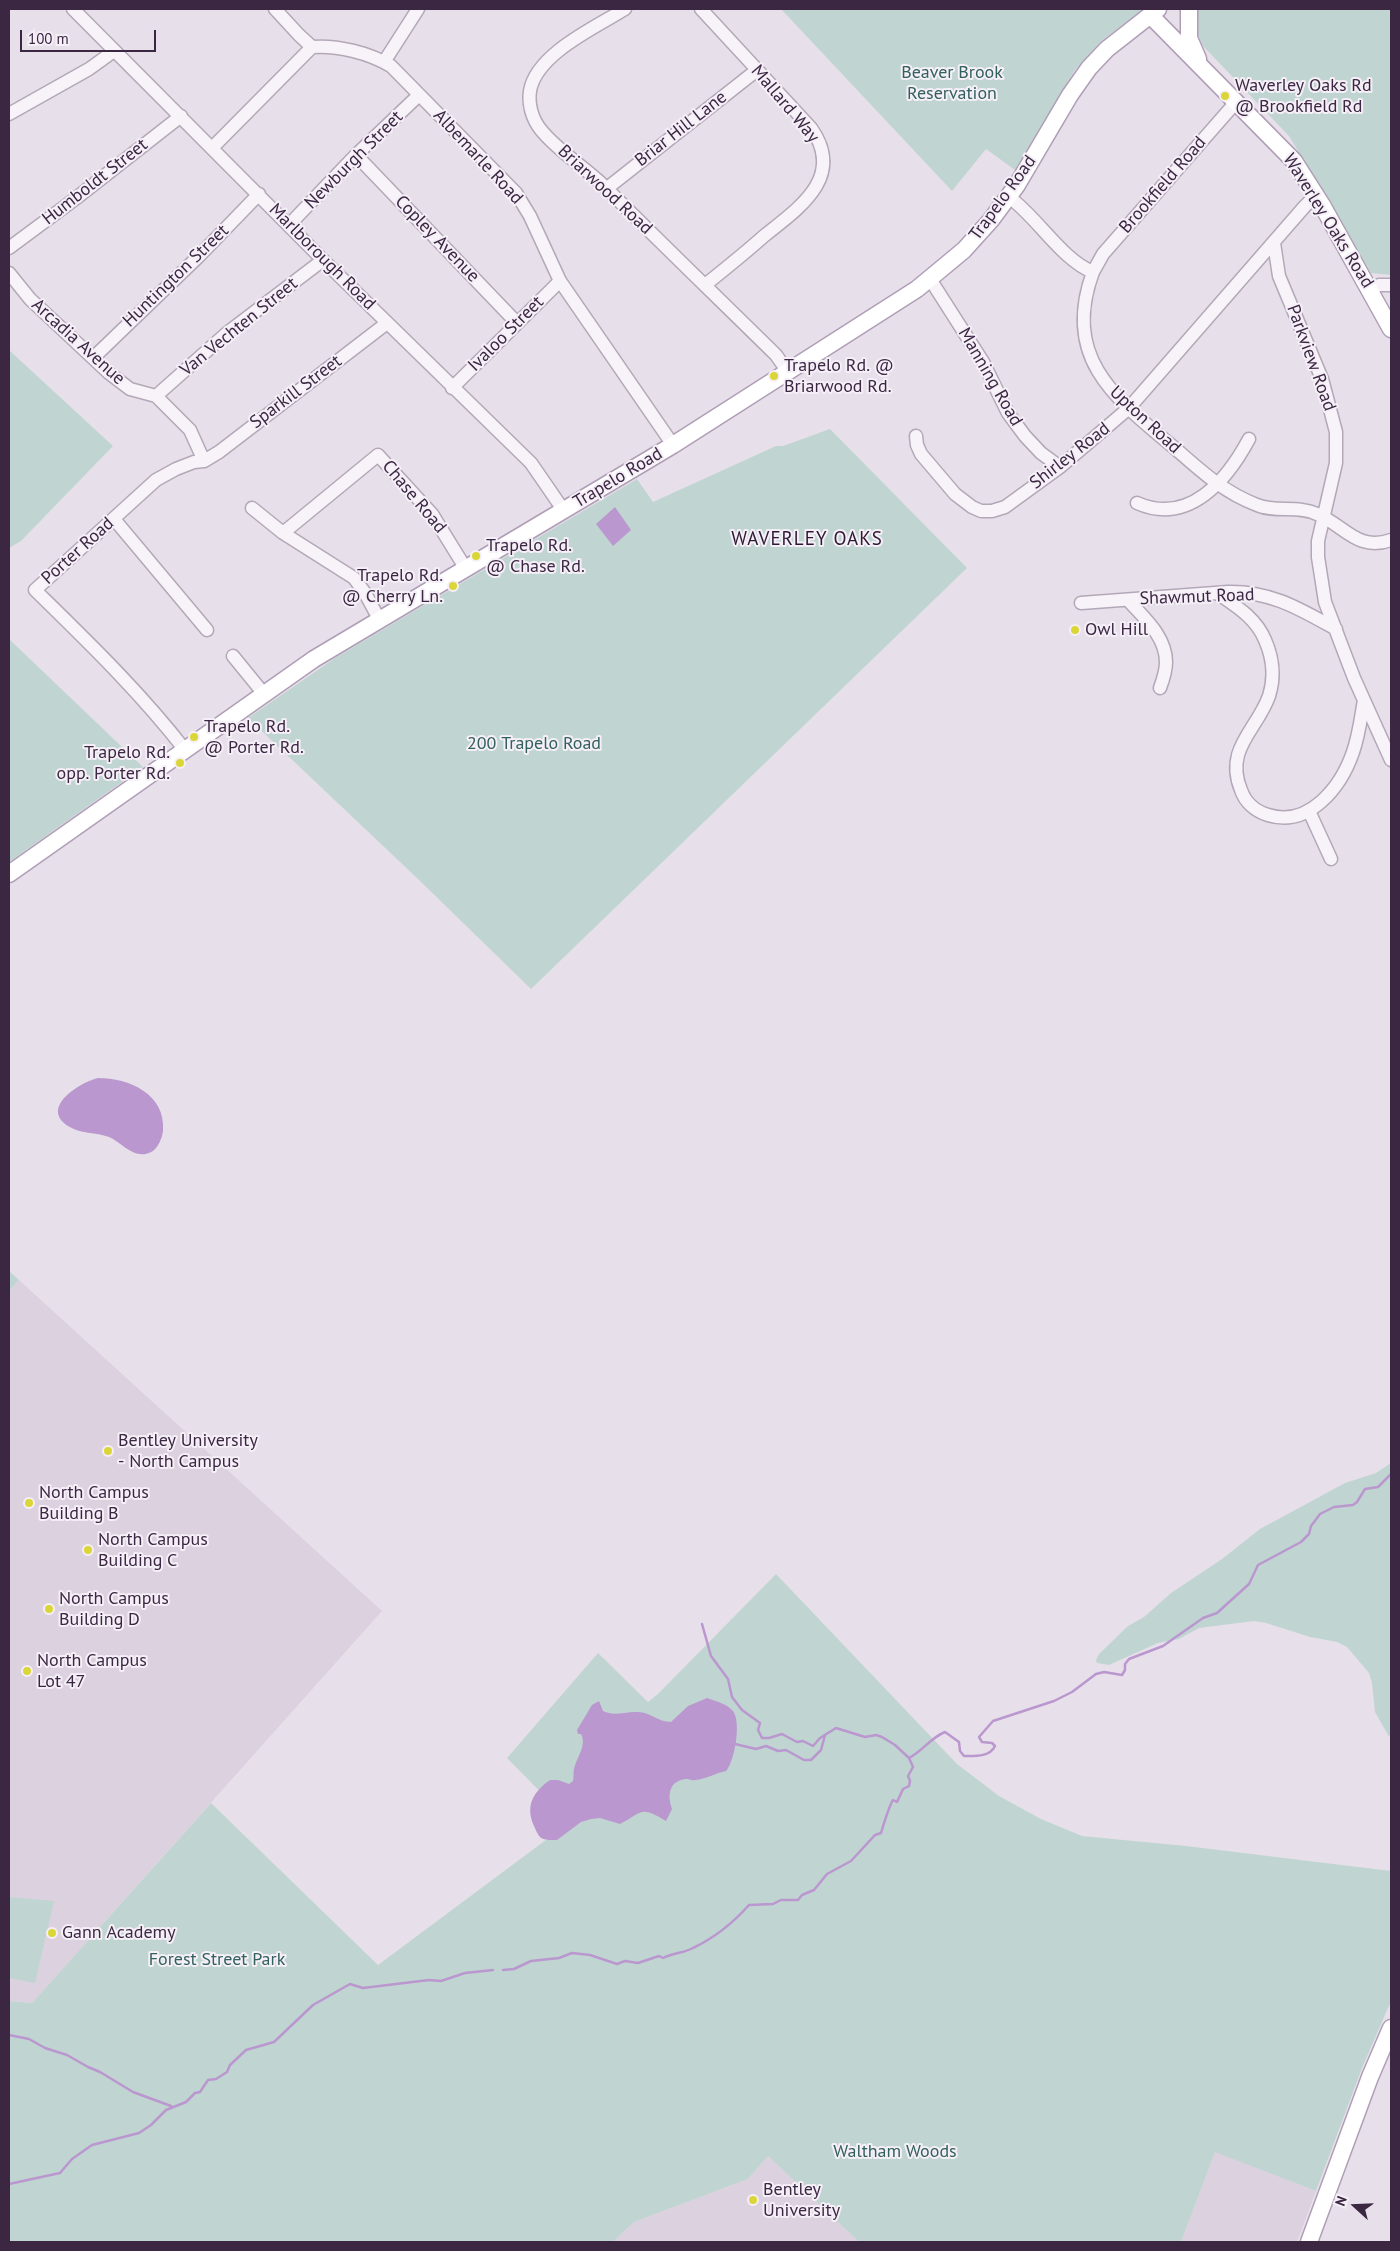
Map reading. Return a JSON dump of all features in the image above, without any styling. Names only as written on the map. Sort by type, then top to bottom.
[{"type":"main road","points":[[1189,9],[1187,24],[1191,44],[1206,71]]},
{"type":"main road","name":"Waverley Oaks Road","points":[[1154,12],[1206,71],[1294,161],[1371,290],[1391,329]]},
{"type":"main road","name":"Trapelo Road","points":[[9,874],[321,655],[673,445],[893,306],[930,279],[973,240],[1009,197],[1070,95],[1089,68],[1107,49],[1154,12]]},
{"type":"main road","points":[[1308,2242],[1370,2077],[1391,2028]]},
{"type":"street","name":"Marlborough Road","points":[[73,9],[323,260],[531,464],[564,511]]},
{"type":"street","points":[[212,148],[312,46],[275,9]]},
{"type":"street","points":[[384,62],[418,9]]},
{"type":"street","name":"Briarwood Road","points":[[625,9],[550,58],[537,72],[530,90],[533,115],[541,130],[606,189],[705,285],[776,355],[788,372]]},
{"type":"street","name":"Mallard Way","points":[[701,9],[819,139],[824,162],[818,184],[805,202],[705,285]]},
{"type":"street","name":"Albemarle Road","points":[[312,46],[334,47],[384,62],[397,71],[516,193],[530,216],[560,281],[673,445]]},
{"type":"street","points":[[10,110],[89,69],[114,51]]},
{"type":"street","name":"Briar Hill Lane","points":[[606,189],[757,70]]},
{"type":"street","name":"Newburgh Street","points":[[289,225],[356,155],[419,95]]},
{"type":"street","name":"Brookfield Road","points":[[1093,272],[1103,254],[1237,102]]},
{"type":"street","name":"Humboldt Street","points":[[9,248],[181,116]]},
{"type":"street","name":"Copley Avenue","points":[[356,155],[517,323]]},
{"type":"street","name":"Huntington Street","points":[[93,358],[199,256],[259,194]]},
{"type":"street","name":"Shirley Road","points":[[916,436],[916,445],[921,454],[955,494],[972,507],[981,510],[992,511],[1005,507],[1060,467],[1129,408],[1316,195]]},
{"type":"street","points":[[1009,197],[1026,211],[1071,258],[1093,272]]},
{"type":"street","name":"Parkview Road","points":[[1274,242],[1280,276],[1322,379],[1336,432],[1336,463],[1318,541],[1319,567],[1325,602],[1364,700],[1391,760]]},
{"type":"street","name":"Van Vechten Street","points":[[156,396],[233,328],[323,260]]},
{"type":"street","name":"Upton Road","points":[[1093,272],[1087,291],[1084,311],[1084,330],[1087,346],[1092,361],[1102,378],[1129,408],[1218,485],[1235,496],[1259,506],[1282,510],[1310,511],[1323,517],[1345,533],[1362,541],[1381,543],[1391,540]]},
{"type":"street","name":"Arcadia Avenue","points":[[9,273],[30,299],[93,358],[130,389],[156,396]]},
{"type":"street","name":"Manning Road","points":[[930,279],[983,362],[1008,413],[1025,436],[1041,453],[1060,467]]},
{"type":"street","name":"Ivaloo Street","points":[[452,388],[560,281]]},
{"type":"street","points":[[1371,290],[1379,286],[1391,284]]},
{"type":"street","name":"Sparkill Street","points":[[204,462],[387,323]]},
{"type":"street","points":[[156,396],[190,430],[204,462]]},
{"type":"street","points":[[1137,503],[1155,510],[1172,509],[1192,502],[1218,485],[1249,439]]},
{"type":"street","name":"Chase Road","points":[[283,533],[378,454],[432,514],[466,569]]},
{"type":"street","name":"Porter Road","points":[[185,750],[163,722],[124,680],[35,590],[156,480],[194,462],[204,462]]},
{"type":"street","points":[[252,508],[283,533],[354,578],[365,593],[379,619]]},
{"type":"street","points":[[114,519],[207,630]]},
{"type":"street","points":[[1217,593],[1245,613],[1259,629],[1268,649],[1272,669],[1268,696],[1244,739],[1238,757],[1236,775],[1242,792],[1252,806],[1267,815],[1290,817],[1309,811],[1324,799],[1337,784],[1348,764],[1356,743],[1364,700]]},
{"type":"street","name":"Shawmut Road","points":[[1081,603],[1217,593],[1264,594],[1296,607],[1336,629]]},
{"type":"street","points":[[1128,600],[1154,630],[1163,646],[1166,666],[1160,688]]},
{"type":"street","points":[[233,656],[264,694]]},
{"type":"street","points":[[1309,811],[1331,859]]},
{"type":"shaded area","points":[[615,507],[631,530],[613,546],[596,524]]},
{"type":"shaded area","points":[[98,1078],[122,1081],[133,1085],[152,1098],[162,1118],[163,1131],[160,1142],[153,1151],[147,1154],[135,1153],[109,1137],[73,1129],[60,1119],[58,1111],[60,1104],[66,1096],[73,1090]]},
{"type":"shaded area","name":"Bentley University - North Campus","points":[[19,1280],[382,1611],[32,2003],[9,2001],[9,1291]]},
{"type":"shaded area","points":[[707,1698],[720,1702],[732,1710],[735,1715],[737,1731],[732,1759],[726,1771],[699,1779],[687,1779],[676,1782],[671,1789],[672,1809],[666,1821],[651,1813],[642,1812],[620,1824],[600,1818],[581,1822],[557,1840],[540,1837],[531,1819],[532,1800],[539,1789],[550,1780],[558,1780],[569,1784],[573,1781],[574,1769],[583,1742],[581,1734],[578,1734],[577,1730],[592,1705],[599,1701],[603,1711],[607,1713],[642,1712],[666,1722],[671,1722],[688,1706]]},
{"type":"shaded area","points":[[1215,2151],[1316,2191],[1297,2242],[1181,2242]]},
{"type":"shaded area","name":"Bentley University","points":[[768,2156],[859,2242],[613,2242],[634,2222],[748,2179]]},
{"type":"green space","name":"Beaver Brook Reservation","points":[[781,9],[1143,9],[1101,41],[1075,70],[1015,170],[986,149],[952,191]]},
{"type":"green space","points":[[1197,9],[1391,9],[1391,275],[1371,273],[1289,136],[1203,46],[1196,29]]},
{"type":"green space","points":[[9,350],[113,446],[21,541],[9,548]]},
{"type":"green space","name":"200 Trapelo Road","points":[[830,429],[967,568],[531,989],[248,718],[335,658],[637,479],[653,502],[776,446],[783,446]]},
{"type":"green space","points":[[9,639],[143,767],[9,862]]},
{"type":"green space","points":[[9,1271],[19,1280],[9,1291]]},
{"type":"green space","points":[[1391,1463],[1391,1737],[1375,1712],[1369,1673],[1347,1647],[1337,1642],[1310,1637],[1266,1623],[1254,1621],[1199,1628],[1179,1639],[1158,1643],[1109,1665],[1097,1663],[1096,1660],[1099,1654],[1128,1626],[1144,1617],[1171,1593],[1222,1559],[1260,1529],[1345,1483],[1376,1473]]},
{"type":"green space","points":[[776,1574],[957,1764],[999,1796],[1041,1819],[1082,1836],[1186,1846],[1391,1871],[1391,2001],[1362,2068],[1316,2191],[1215,2152],[1181,2242],[859,2242],[768,2156],[748,2179],[634,2222],[613,2242],[9,2242],[9,2001],[32,2003],[211,1803],[378,1965],[570,1822],[507,1758],[598,1653],[648,1702]]},
{"type":"green space","points":[[9,1897],[54,1901],[35,1983],[9,1978]]},
{"type":"waterway","points":[[503,1970],[514,1969],[531,1961],[559,1958],[572,1953],[590,1955],[617,1964],[625,1961],[638,1963],[659,1956],[663,1958],[690,1950],[708,1940],[730,1924],[749,1905],[773,1904],[781,1900],[798,1900],[802,1895],[814,1890],[827,1874],[851,1861],[875,1835],[881,1833],[893,1800],[897,1802],[903,1789],[909,1786],[908,1776],[913,1767],[909,1758],[935,1738],[945,1732],[959,1742],[960,1751],[964,1756],[982,1755],[990,1752],[995,1746],[992,1743],[982,1742],[979,1737],[993,1721],[1054,1701],[1072,1692],[1096,1674],[1104,1672],[1122,1675],[1125,1670],[1125,1664],[1129,1659],[1163,1646],[1203,1618],[1217,1613],[1249,1584],[1258,1565],[1301,1542],[1309,1534],[1311,1526],[1320,1514],[1334,1507],[1353,1505],[1365,1489],[1378,1487],[1391,1474]]},
{"type":"waterway","points":[[702,1624],[711,1656],[728,1679],[732,1697],[742,1710],[760,1723],[758,1730],[762,1738],[782,1734],[797,1742],[803,1741],[813,1746],[820,1738],[836,1728],[865,1737],[876,1735],[882,1737],[895,1745],[909,1758]]},
{"type":"waterway","points":[[735,1744],[756,1749],[766,1746],[778,1751],[786,1750],[804,1760],[811,1760],[821,1750],[825,1735]]},
{"type":"waterway","points":[[9,2184],[60,2173],[72,2159],[92,2145],[139,2133],[151,2125],[166,2110],[186,2102],[195,2093],[200,2092],[208,2080],[216,2079],[227,2072],[230,2065],[246,2050],[274,2042],[313,2005],[350,1984],[363,1988],[429,1980],[441,1981],[465,1973],[493,1970]]},
{"type":"waterway","points":[[9,2035],[29,2039],[45,2048],[67,2055],[133,2092],[171,2106]]},
{"type":"place","name":"Waverley Oaks Rd @ Brookfield Rd","points":[[1225,96]]},
{"type":"place","name":"Trapelo Rd. @ Briarwood Rd.","points":[[774,376]]},
{"type":"place","name":"Trapelo Rd. @ Chase Rd.","points":[[476,556]]},
{"type":"place","name":"Trapelo Rd. @ Cherry Ln.","points":[[453,586]]},
{"type":"place","name":"Owl Hill","points":[[1075,630]]},
{"type":"place","name":"Trapelo Rd. @ Porter Rd.","points":[[194,737]]},
{"type":"place","name":"Trapelo Rd. opp. Porter Rd.","points":[[180,763]]},
{"type":"place","name":"Bentley University - North Campus","points":[[108,1451]]},
{"type":"place","name":"North Campus Building B","points":[[29,1503]]},
{"type":"place","name":"North Campus Building C","points":[[88,1550]]},
{"type":"place","name":"North Campus Building D","points":[[49,1609]]},
{"type":"place","name":"North Campus Lot 47","points":[[27,1671]]},
{"type":"place","name":"Gann Academy","points":[[52,1933]]},
{"type":"place","name":"Bentley University","points":[[753,2200]]},
{"type":"district","name":"WAVERLEY OAKS","points":[[807,540]]},
{"type":"park label","name":"Forest Street Park","points":[[217,1960]]},
{"type":"park label","name":"Waltham Woods","points":[[895,2152]]}]
